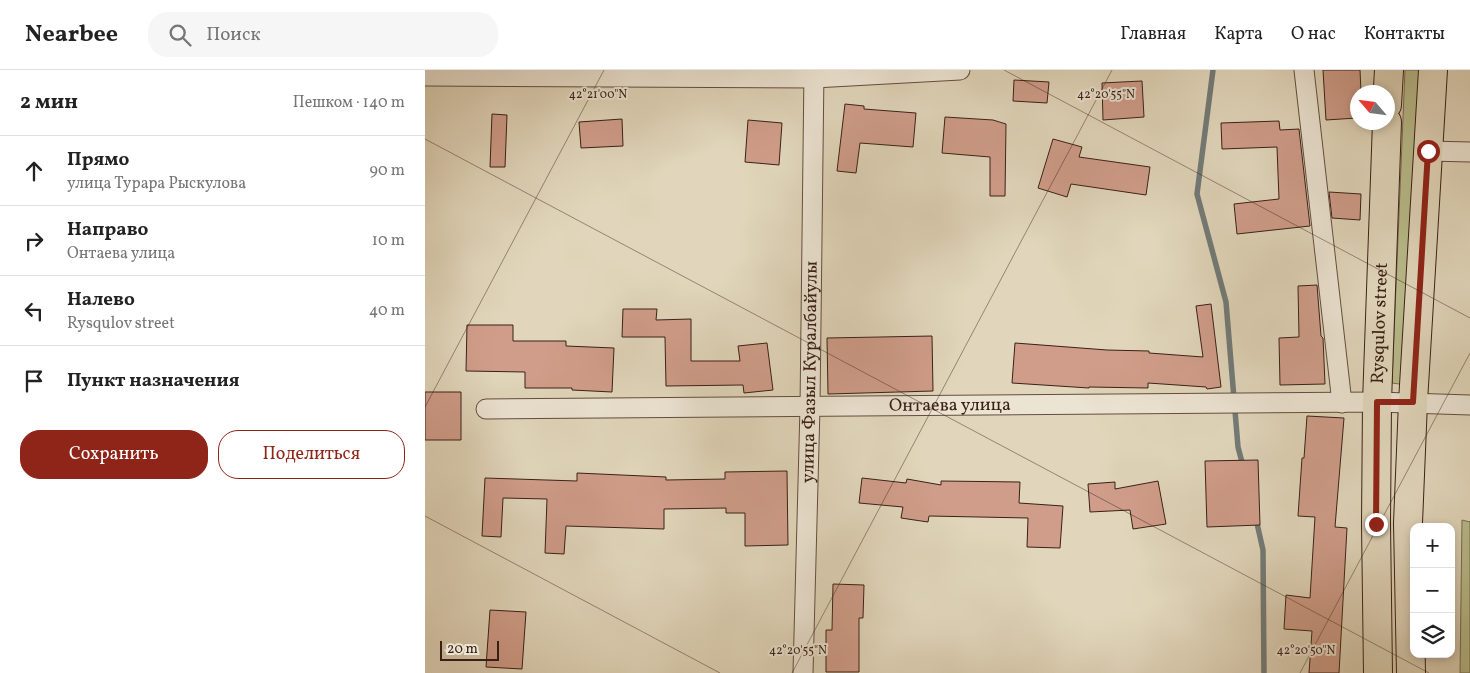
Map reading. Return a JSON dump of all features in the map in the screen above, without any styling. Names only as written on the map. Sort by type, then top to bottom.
[{"type":"main road","points":[[1388,85],[1389,70]]},
{"type":"main road","points":[[1411,673],[1408,523],[1413,402],[1433,70]]},
{"type":"main road","name":"Rysqulov street","points":[[1378,673],[1377,402],[1387,130]]},
{"type":"street","points":[[425,76],[814,74],[960,70]]},
{"type":"street","points":[[1304,70],[1342,403]]},
{"type":"street","name":"улица Фазыл Куралбайулы","points":[[803,673],[810,407],[814,74]]},
{"type":"street","points":[[1428,151],[1470,152]]},
{"type":"street","name":"Онтаева улица","points":[[486,409],[1377,402],[1470,404]]},
{"type":"green space","points":[[1405,70],[1421,70],[1406,385],[1392,383]]},
{"type":"green space","points":[[1462,520],[1470,522],[1470,673],[1460,673]]},
{"type":"building","points":[[1323,70],[1360,70],[1361,85],[1350,85],[1350,118],[1326,120]]},
{"type":"building","points":[[1014,80],[1049,82],[1047,103],[1013,101]]},
{"type":"building","points":[[1142,81],[1144,117],[1103,120],[1102,83]]},
{"type":"building","points":[[845,104],[864,106],[864,109],[916,113],[913,147],[860,143],[856,173],[837,171]]},
{"type":"building","points":[[492,114],[507,115],[505,167],[490,167]]},
{"type":"building","points":[[945,117],[993,120],[1006,124],[1005,196],[990,196],[990,157],[942,153]]},
{"type":"building","points":[[622,119],[623,146],[581,148],[579,122]]},
{"type":"building","points":[[748,120],[782,123],[779,165],[745,162]]},
{"type":"building","points":[[1279,121],[1280,130],[1299,129],[1310,226],[1237,234],[1234,204],[1279,199],[1277,147],[1222,149],[1221,123]]},
{"type":"building","points":[[1053,139],[1082,147],[1079,157],[1150,167],[1146,195],[1071,184],[1067,197],[1038,188]]},
{"type":"building","points":[[1329,192],[1361,194],[1360,220],[1332,218]]},
{"type":"building","points":[[1317,285],[1321,336],[1323,338],[1325,384],[1280,385],[1279,338],[1299,337],[1298,286]]},
{"type":"building","points":[[1211,304],[1221,387],[1207,389],[1206,387],[1148,383],[1148,388],[1089,388],[1012,383],[1015,343],[1107,350],[1149,351],[1149,353],[1203,357],[1196,306]]},
{"type":"building","points":[[623,309],[657,309],[656,320],[691,319],[691,361],[740,361],[738,346],[767,343],[773,390],[744,393],[743,385],[666,386],[665,337],[622,337]]},
{"type":"building","points":[[467,325],[513,325],[513,341],[566,341],[566,346],[614,348],[612,392],[572,390],[572,388],[525,388],[525,372],[466,371]]},
{"type":"building","points":[[932,336],[933,391],[828,394],[827,338]]},
{"type":"building","points":[[425,392],[461,392],[461,440],[425,440]]},
{"type":"building","points":[[1307,416],[1344,418],[1335,527],[1347,528],[1339,673],[1309,673],[1312,631],[1284,629],[1286,595],[1310,598],[1315,517],[1298,516]]},
{"type":"building","points":[[1258,460],[1260,525],[1207,527],[1205,461]]},
{"type":"building","points":[[787,471],[788,545],[745,546],[745,513],[726,513],[726,508],[664,509],[664,529],[566,526],[564,554],[545,553],[547,499],[503,498],[501,537],[482,536],[485,478],[577,481],[577,473],[666,477],[666,480],[725,479],[725,472]]},
{"type":"building","points":[[862,478],[906,483],[907,479],[941,485],[941,481],[1020,482],[1019,503],[1063,506],[1060,548],[1027,547],[1028,518],[929,516],[928,522],[901,518],[903,507],[859,503]]},
{"type":"building","points":[[1158,481],[1166,524],[1133,529],[1130,510],[1090,512],[1088,484],[1115,482],[1115,489]]},
{"type":"building","points":[[833,584],[864,585],[863,618],[859,618],[859,672],[826,672],[826,630],[832,630]]},
{"type":"building","points":[[490,610],[526,612],[522,669],[486,667]]},
{"type":"waterway","points":[[1213,70],[1197,194],[1226,302],[1238,447],[1243,466]]},
{"type":"waterway","points":[[1256,519],[1263,550],[1264,673]]},
{"type":"route","points":[[1376,524],[1377,402],[1413,402],[1428,151]]}]
